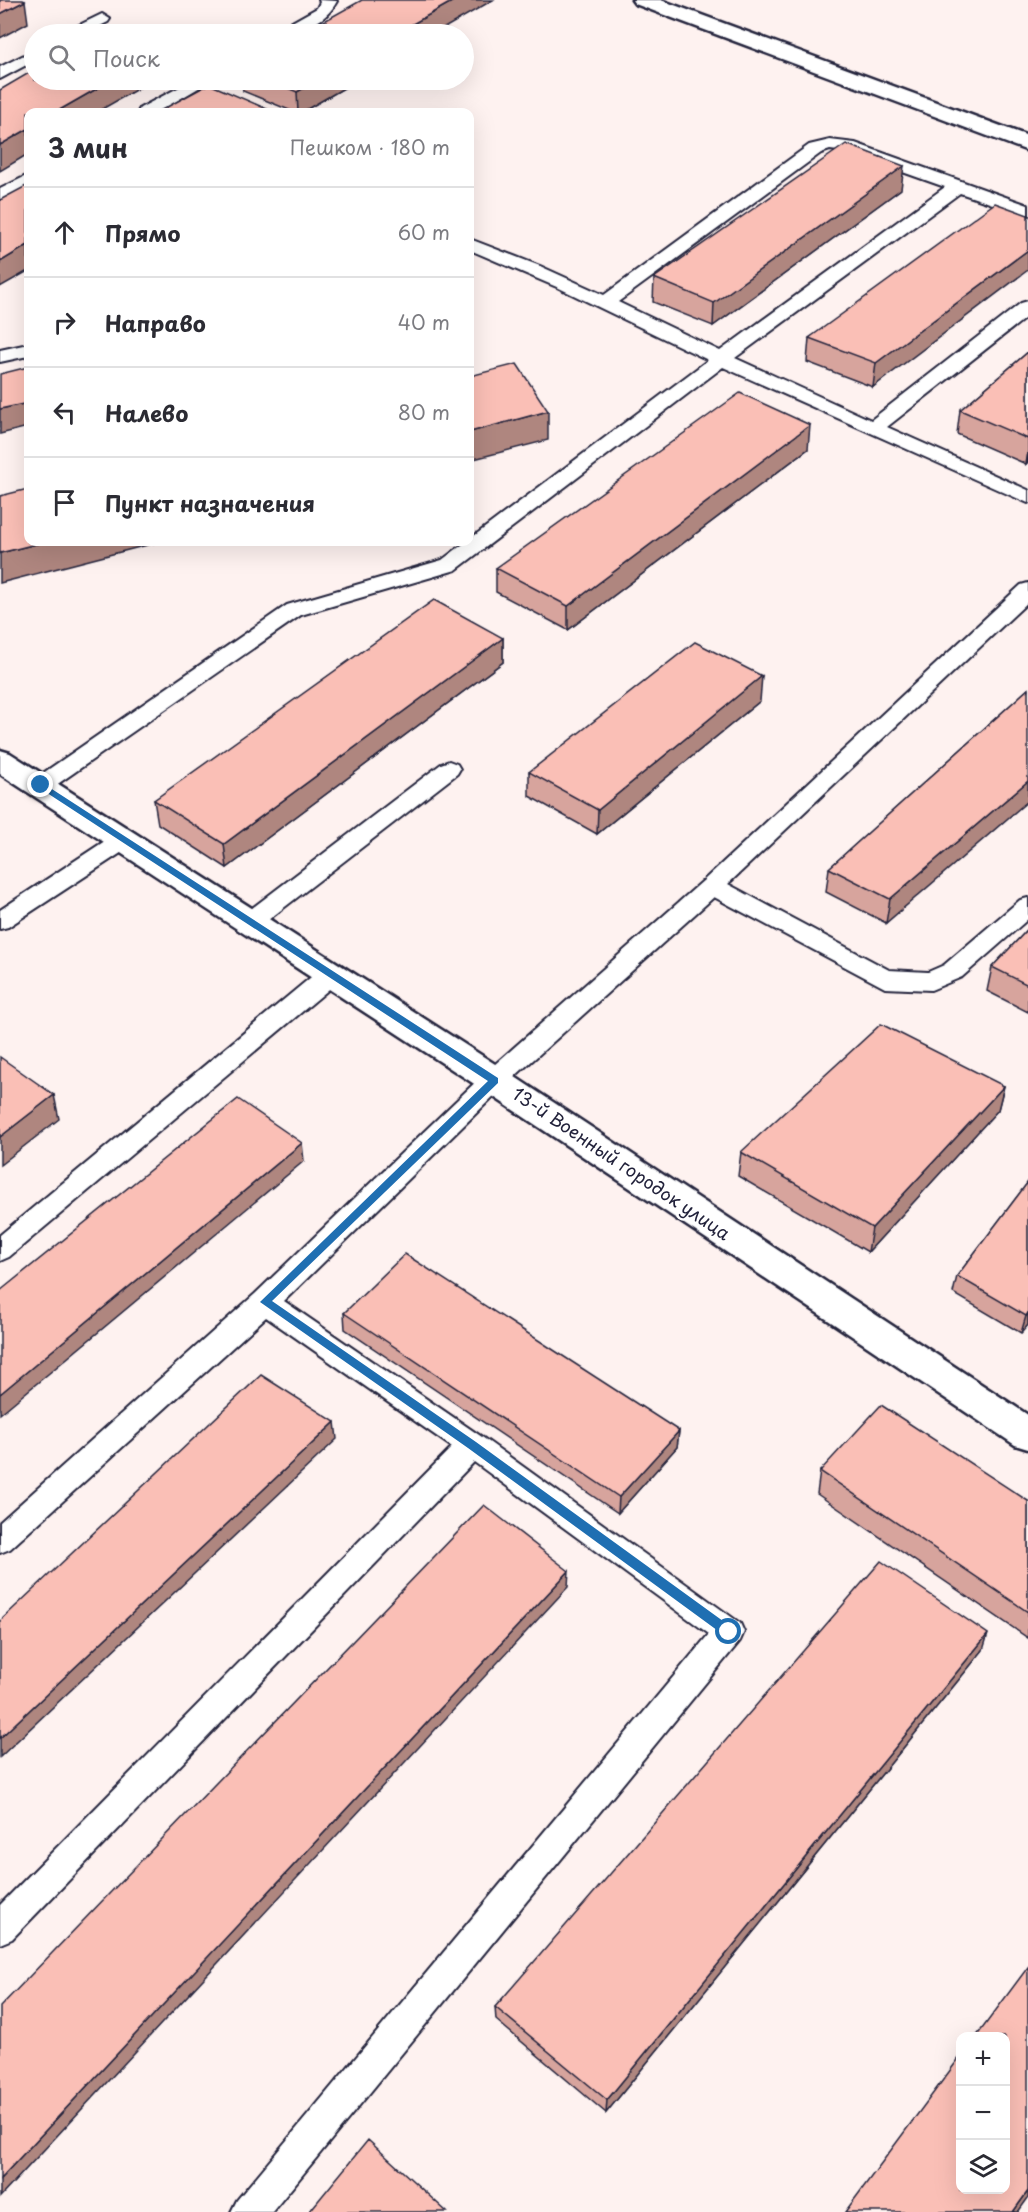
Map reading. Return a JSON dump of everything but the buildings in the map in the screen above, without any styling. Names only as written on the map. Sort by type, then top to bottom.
[{"type":"street","points":[[642,0],[1028,144]]},
{"type":"street","name":"13-й Военный городок улица","points":[[0,760],[494,1080],[1028,1434]]},
{"type":"lane","points":[[300,24],[324,11],[329,2],[327,0]]},
{"type":"lane","points":[[92,24],[102,19]]},
{"type":"lane","points":[[0,74],[24,61]]},
{"type":"lane","points":[[153,108],[186,90]]},
{"type":"lane","points":[[605,303],[815,148],[830,145],[849,147],[1028,211]]},
{"type":"lane","points":[[0,196],[24,182]]},
{"type":"lane","points":[[41,785],[294,610],[449,565],[722,359],[958,186]]},
{"type":"lane","points":[[474,245],[1028,497]]},
{"type":"lane","points":[[474,257],[495,253]]},
{"type":"lane","points":[[873,428],[1028,307]]},
{"type":"lane","points":[[0,356],[24,351]]},
{"type":"lane","points":[[0,1540],[265,1302],[494,1080],[712,886],[1028,590]]},
{"type":"lane","points":[[251,921],[449,769]]},
{"type":"lane","points":[[0,921],[125,839]]},
{"type":"lane","points":[[712,886],[885,979],[931,981],[953,971],[1028,906]]},
{"type":"lane","points":[[0,1250],[331,974]]},
{"type":"lane","points":[[249,2212],[729,1632],[472,1445],[265,1302]]},
{"type":"lane","points":[[0,1928],[472,1445]]},
{"type":"route","points":[[41,785],[494,1080],[265,1302],[472,1445],[729,1632]]}]
